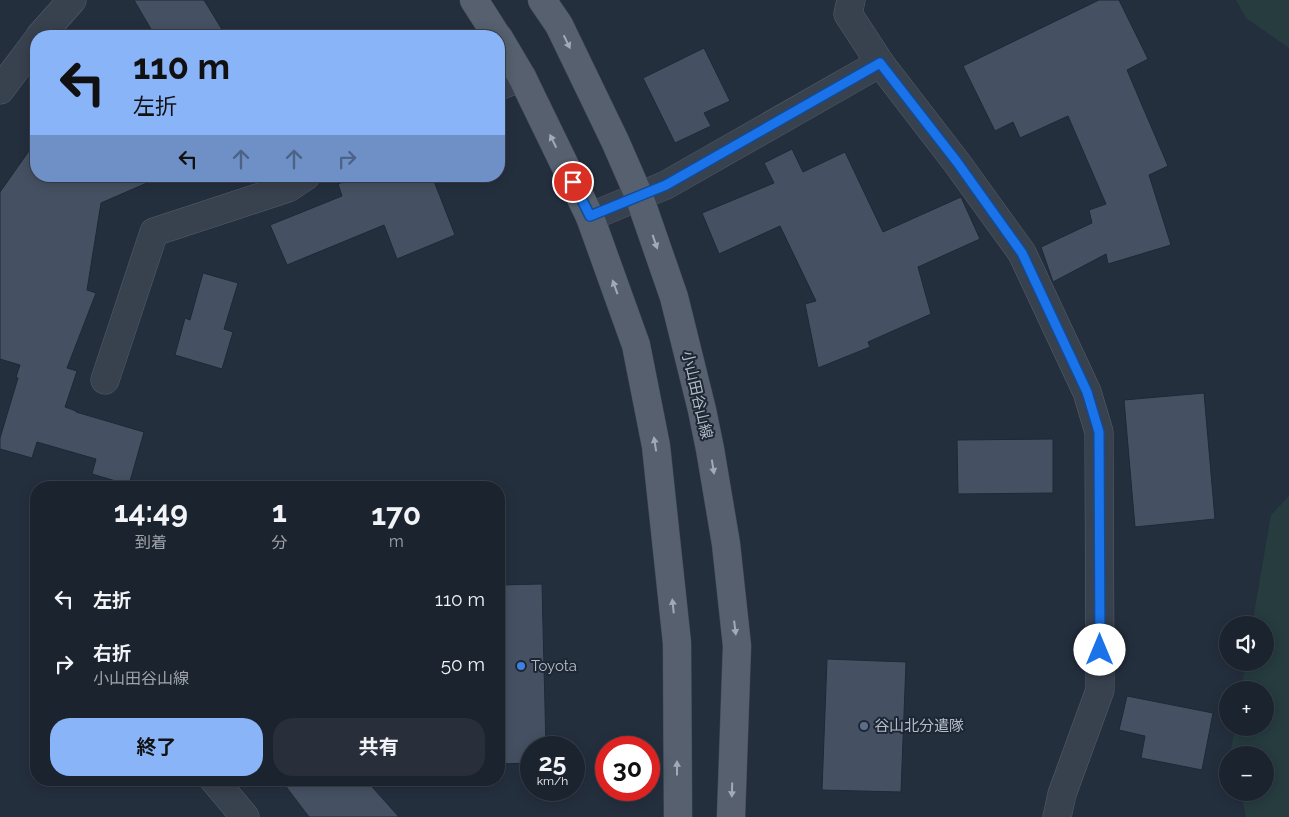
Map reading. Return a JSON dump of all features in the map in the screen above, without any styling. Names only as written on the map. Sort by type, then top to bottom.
[{"type":"main road","points":[[474,0],[493,30]]},
{"type":"main road","name":"小山田谷山線","points":[[542,0],[558,25],[615,141],[639,196],[674,297],[702,410],[726,544],[738,646],[731,817]]},
{"type":"main road","points":[[505,63],[510,82],[590,216],[636,345],[656,446],[677,643],[678,817]]},
{"type":"street","points":[[45,30],[72,0]]},
{"type":"street","points":[[851,0],[848,14],[880,63],[957,162],[1022,253],[1087,392],[1099,432],[1100,690],[1062,794],[1057,817]]},
{"type":"street","points":[[0,90],[30,50]]},
{"type":"street","points":[[590,216],[666,185],[880,63]]},
{"type":"street","points":[[106,380],[154,232],[288,188],[297,182]]},
{"type":"street","points":[[219,786],[245,817]]},
{"type":"green space","points":[[1236,0],[1289,0],[1289,48],[1246,18]]},
{"type":"green space","points":[[1289,496],[1289,817],[1246,817],[1243,801],[1274,801],[1274,746],[1232,746],[1233,736],[1274,736],[1274,681],[1243,681],[1245,671],[1274,671],[1274,616],[1254,616],[1271,515]]},
{"type":"building","points":[[134,0],[204,0],[222,30],[152,30]]},
{"type":"building","points":[[1099,0],[1119,0],[1148,59],[1127,70],[1168,166],[1149,175],[1171,245],[1108,264],[1106,254],[1053,282],[1041,247],[1092,223],[1089,210],[1106,204],[1068,116],[1020,138],[1013,122],[995,131],[963,66]]},
{"type":"building","points":[[704,48],[730,101],[704,113],[711,126],[675,143],[643,78]]},
{"type":"building","points":[[792,149],[803,172],[845,152],[883,232],[961,197],[980,239],[918,267],[931,314],[868,342],[870,347],[818,368],[805,304],[816,301],[780,226],[719,254],[702,213],[774,183],[764,163]]},
{"type":"building","points":[[30,150],[30,182],[149,182],[101,203],[87,290],[96,293],[67,368],[77,371],[65,407],[144,432],[130,481],[116,481],[92,474],[96,459],[37,442],[32,458],[0,449],[0,438],[18,378],[16,377],[20,365],[0,359],[0,192]]},
{"type":"building","points":[[343,182],[434,182],[455,235],[397,259],[384,225],[287,265],[270,225],[342,196],[338,184]]},
{"type":"building","points":[[203,273],[238,283],[224,329],[233,332],[222,369],[175,355],[185,318],[190,320]]},
{"type":"building","points":[[1204,393],[1215,519],[1135,527],[1124,400]]},
{"type":"building","points":[[1053,439],[1053,493],[958,494],[957,440]]},
{"type":"building","name":"Toyota","points":[[542,584],[546,736],[520,736],[520,763],[505,764],[505,585]]},
{"type":"building","name":"谷山北分遣隊","points":[[827,659],[906,662],[901,792],[822,790]]},
{"type":"building","points":[[1127,696],[1213,713],[1202,770],[1141,758],[1145,736],[1119,730]]},
{"type":"building","points":[[286,786],[371,786],[399,817],[309,817]]},
{"type":"place","name":"Toyota","points":[[521,666]]},
{"type":"place","name":"谷山北分遣隊","points":[[864,726]]},
{"type":"route","points":[[573,182],[590,216],[666,185],[880,63],[957,162],[1022,253],[1087,392],[1099,432],[1100,650]]}]
